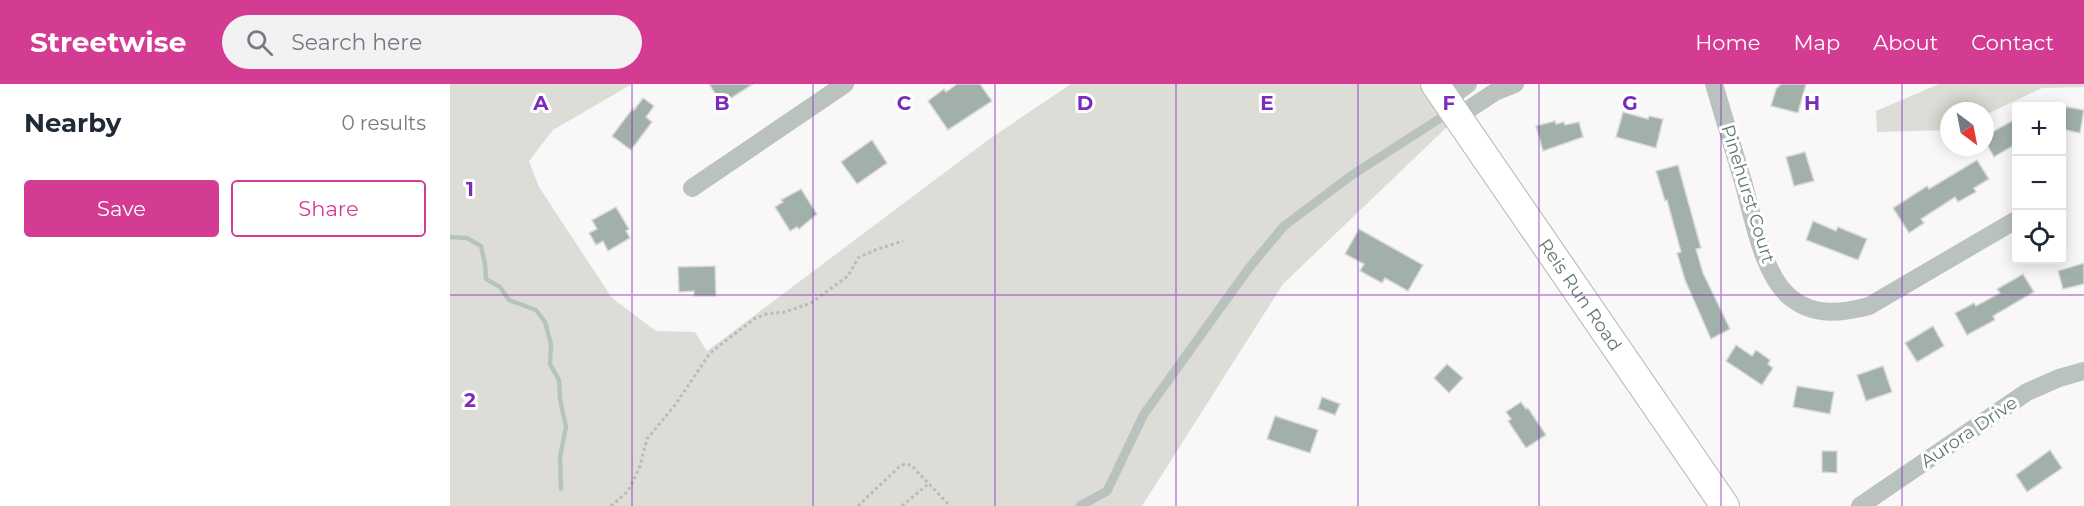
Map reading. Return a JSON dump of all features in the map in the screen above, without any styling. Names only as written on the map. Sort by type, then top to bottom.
[{"type":"main road","name":"Reis Run Road","points":[[1452,99],[1725,506]]},
{"type":"street","points":[[692,188],[845,84]]},
{"type":"street","points":[[1452,99],[1495,92],[1515,84]]},
{"type":"street","name":"Pinehurst Court","points":[[1714,84],[1765,257],[1780,286],[1789,297],[1802,306],[1824,313],[1845,313],[1869,306],[2012,222]]},
{"type":"street","name":"Aurora Drive","points":[[1860,506],[2027,392],[2059,378],[2084,371]]},
{"type":"lane","points":[[1080,506],[1107,491],[1144,414],[1249,268],[1284,226],[1452,99]]},
{"type":"path","points":[[611,506],[628,491],[639,469],[647,439],[675,405],[710,353],[754,319],[766,314],[785,312],[818,298],[848,276],[858,258],[875,250],[903,242]]},
{"type":"path","points":[[858,506],[899,466],[905,464],[911,465],[950,506]]},
{"type":"path","points":[[903,506],[928,484]]},
{"type":"shaded area","points":[[450,84],[632,84],[553,130],[529,161],[539,187],[612,298],[656,331],[695,332],[707,351],[988,140],[1071,84],[1419,84],[1448,126],[1283,284],[1142,506],[450,506]]},
{"type":"shaded area","points":[[1939,84],[2084,84],[2084,87],[2042,88],[1994,111],[1994,102],[1940,102],[1940,130],[1877,132],[1876,111]]},
{"type":"building","points":[[709,84],[753,84],[722,104]]},
{"type":"building","points":[[957,84],[980,84],[992,101],[948,130],[928,101],[944,89],[946,92]]},
{"type":"building","points":[[1781,84],[1806,84],[1798,113],[1771,106],[1776,89]]},
{"type":"building","points":[[643,98],[654,106],[646,117],[652,122],[631,150],[612,136]]},
{"type":"building","points":[[2066,107],[2084,110],[2080,133],[2066,130]]},
{"type":"building","points":[[1623,112],[1648,119],[1649,116],[1663,119],[1656,148],[1616,137]]},
{"type":"building","points":[[1555,121],[1556,124],[1564,122],[1565,125],[1579,122],[1583,137],[1543,151],[1536,126]]},
{"type":"building","points":[[2012,121],[2012,146],[1994,157],[1993,156],[1994,131]]},
{"type":"building","points":[[872,140],[887,163],[857,184],[841,162]]},
{"type":"building","points":[[1805,152],[1814,181],[1794,186],[1786,157]]},
{"type":"building","points":[[1977,160],[1989,179],[1974,188],[1976,192],[1958,202],[1955,197],[1921,219],[1924,223],[1909,233],[1893,208],[1927,186],[1929,189]]},
{"type":"building","points":[[1678,165],[1701,248],[1696,249],[1703,273],[1730,329],[1711,339],[1685,280],[1677,253],[1681,252],[1667,200],[1665,201],[1656,171]]},
{"type":"building","points":[[801,189],[817,214],[799,229],[797,227],[790,231],[775,207],[783,202],[781,200]]},
{"type":"building","points":[[616,207],[629,229],[626,231],[630,238],[608,251],[603,241],[596,245],[589,233],[597,229],[592,220]]},
{"type":"building","points":[[1813,221],[1836,231],[1838,227],[1867,239],[1858,260],[1806,240]]},
{"type":"building","points":[[1359,229],[1423,265],[1408,291],[1385,278],[1382,283],[1360,271],[1364,264],[1345,254]]},
{"type":"building","points":[[2084,263],[2084,284],[2063,289],[2058,271]]},
{"type":"building","points":[[715,266],[716,296],[694,296],[694,291],[679,292],[678,267]]},
{"type":"building","points":[[2023,274],[2034,292],[1993,316],[1995,320],[1967,335],[1955,313],[1974,303],[1976,306],[2000,293],[1997,289]]},
{"type":"building","points":[[1933,326],[1944,346],[1917,362],[1905,343]]},
{"type":"building","points":[[1736,345],[1752,356],[1756,350],[1770,360],[1768,364],[1773,368],[1762,385],[1726,361]]},
{"type":"building","points":[[1447,364],[1463,378],[1449,393],[1434,378]]},
{"type":"building","points":[[1883,366],[1892,392],[1866,401],[1857,375]]},
{"type":"building","points":[[1797,386],[1834,392],[1830,414],[1793,407]]},
{"type":"building","points":[[1322,397],[1340,404],[1335,415],[1318,409]]},
{"type":"building","points":[[1521,402],[1526,409],[1528,408],[1546,435],[1526,448],[1508,421],[1511,419],[1506,412]]},
{"type":"building","points":[[1275,416],[1318,430],[1310,453],[1267,439]]},
{"type":"building","points":[[2050,450],[2062,468],[2027,492],[2016,475]]},
{"type":"building","points":[[1822,451],[1837,451],[1837,473],[1822,472]]},
{"type":"waterway","points":[[450,237],[467,238],[481,246],[486,279],[500,287],[509,300],[536,310],[545,322],[551,344],[550,364],[559,380],[560,399],[566,427],[560,457],[561,489]]}]
